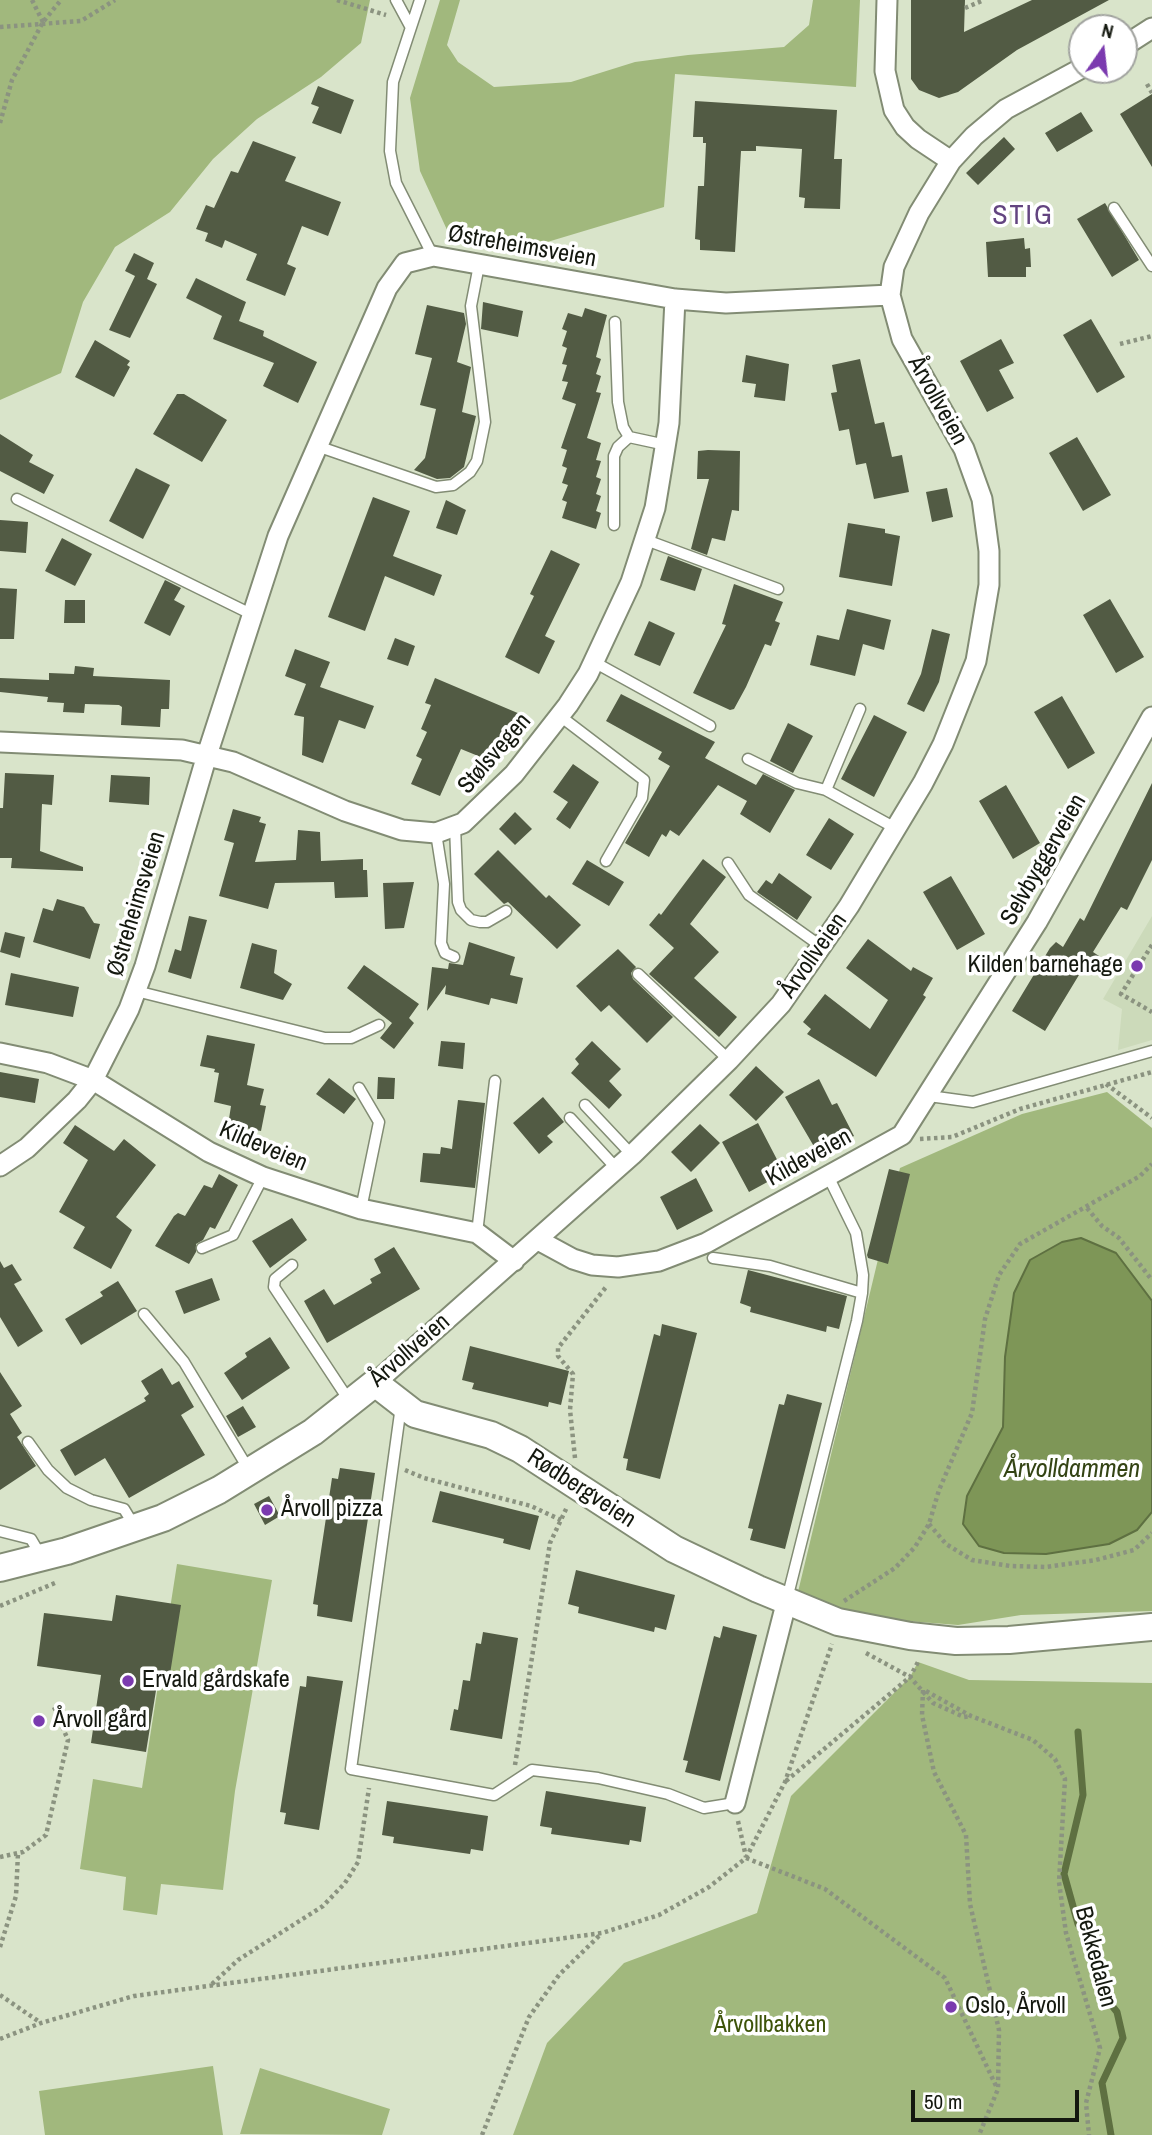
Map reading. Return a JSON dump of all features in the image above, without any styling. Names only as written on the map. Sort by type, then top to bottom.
[{"type":"street","points":[[887,0],[885,71],[894,110],[918,139],[951,161]]},
{"type":"street","name":"Årvollveien","points":[[0,1568],[42,1558],[163,1518],[250,1472],[313,1432],[375,1382],[624,1162],[729,1060],[781,1004],[822,947],[897,829],[943,744],[976,661],[989,585],[985,518],[975,477],[953,426],[902,339],[890,295],[894,267],[914,223],[951,161],[1006,109],[1068,76]]},
{"type":"street","name":"Østreheimsveien","points":[[0,1166],[47,1130],[93,1080],[136,991],[207,754],[278,536],[387,288],[405,263],[433,256],[675,299],[764,303],[890,295]]},
{"type":"street","name":"Stølsvegen","points":[[446,830],[476,814],[492,799],[561,716],[594,662],[631,582],[646,540],[666,445],[675,299]]},
{"type":"street","name":"Selvbyggerveien","points":[[929,1096],[1044,910],[1152,717]]},
{"type":"street","points":[[0,741],[156,748],[207,754],[233,762],[379,824],[420,833],[446,830]]},
{"type":"street","name":"Kildeveien","points":[[0,1053],[48,1063],[93,1080],[209,1152],[263,1177],[361,1209],[477,1233],[514,1261]]},
{"type":"street","name":"Kildeveien","points":[[538,1240],[573,1259],[618,1267],[681,1254],[902,1135],[929,1096]]},
{"type":"street","name":"Rødbergveien","points":[[375,1382],[401,1406],[431,1420],[504,1441],[674,1549],[838,1622],[909,1636],[956,1641],[1009,1640],[1152,1627]]},
{"type":"street","points":[[735,1803],[787,1600]]},
{"type":"lane","points":[[396,0],[410,26]]},
{"type":"lane","points":[[420,0],[393,82],[391,168],[433,256]]},
{"type":"lane","points":[[1114,208],[1152,266]]},
{"type":"lane","points":[[317,446],[436,487],[453,485],[470,472],[477,461],[485,422],[471,306],[479,265]]},
{"type":"lane","points":[[615,321],[618,402],[623,427],[629,437],[666,445]]},
{"type":"lane","points":[[614,525],[614,456],[618,447],[629,437]]},
{"type":"lane","points":[[18,499],[251,614]]},
{"type":"lane","points":[[646,540],[778,589]]},
{"type":"lane","points":[[594,662],[710,726]]},
{"type":"lane","points":[[826,790],[860,709]]},
{"type":"lane","points":[[561,716],[644,780],[642,798],[606,861]]},
{"type":"lane","points":[[748,759],[797,783],[826,790],[897,829]]},
{"type":"lane","points":[[446,830],[461,910],[471,920],[480,922],[487,922],[506,911]]},
{"type":"lane","points":[[446,830],[441,943],[445,953],[454,957]]},
{"type":"lane","points":[[728,863],[749,895],[822,947]]},
{"type":"lane","points":[[638,974],[729,1060]]},
{"type":"lane","points":[[136,991],[325,1038],[351,1038],[379,1024]]},
{"type":"lane","points":[[929,1096],[973,1102],[1152,1051]]},
{"type":"lane","points":[[477,1233],[495,1081]]},
{"type":"lane","points":[[359,1088],[379,1122],[361,1209]]},
{"type":"lane","points":[[585,1105],[624,1162]]},
{"type":"lane","points":[[570,1118],[624,1162]]},
{"type":"lane","points":[[787,1600],[858,1321],[862,1293],[863,1275],[856,1233],[828,1176]]},
{"type":"lane","points":[[202,1248],[233,1235],[263,1177]]},
{"type":"lane","points":[[713,1258],[737,1259],[770,1266],[862,1293]]},
{"type":"lane","points":[[292,1265],[275,1279],[274,1287],[350,1402]]},
{"type":"lane","points":[[144,1314],[184,1362],[250,1472]]},
{"type":"lane","points":[[401,1406],[351,1769],[494,1795],[532,1770],[598,1778],[668,1794],[704,1808],[735,1803]]},
{"type":"lane","points":[[28,1442],[48,1470],[66,1488],[91,1500],[124,1509],[136,1528]]},
{"type":"lane","points":[[0,1531],[31,1539],[42,1558]]},
{"type":"path","points":[[32,0],[43,22]]},
{"type":"path","points":[[0,123],[12,80],[43,22],[61,0]]},
{"type":"path","points":[[0,27],[81,21],[115,0]]},
{"type":"path","points":[[337,0],[387,15],[401,10]]},
{"type":"path","points":[[965,8],[984,0]]},
{"type":"path","points":[[1147,84],[1152,93]]},
{"type":"path","points":[[1120,344],[1152,337]]},
{"type":"path","points":[[1152,945],[1121,994],[1152,1013]]},
{"type":"path","points":[[1085,1070],[1152,1118]]},
{"type":"path","points":[[902,1135],[928,1141],[952,1137],[1020,1109],[1152,1072]]},
{"type":"path","points":[[843,1603],[895,1568],[915,1547],[929,1524],[939,1490],[972,1413],[985,1319],[999,1275],[1020,1244],[1048,1225],[1087,1208],[1140,1176],[1152,1164]]},
{"type":"path","points":[[1087,1208],[1102,1226],[1119,1238],[1152,1280]]},
{"type":"path","points":[[576,1463],[570,1410],[573,1374],[558,1356],[558,1348],[609,1284],[618,1267]]},
{"type":"path","points":[[393,1465],[424,1478],[531,1506],[561,1520]]},
{"type":"path","points":[[512,1784],[550,1543],[569,1503]]},
{"type":"path","points":[[929,1524],[946,1544],[972,1560],[1010,1566],[1046,1567],[1096,1560],[1134,1550],[1152,1533]]},
{"type":"path","points":[[0,1606],[55,1583]]},
{"type":"path","points":[[0,2039],[41,2023],[134,1996],[602,1933],[659,1915],[709,1887],[746,1858],[785,1782],[834,1637]]},
{"type":"path","name":"Bekkedalen","points":[[856,1648],[910,1676],[923,1689],[971,1716],[1033,1740],[1055,1759],[1065,1779],[1059,1882],[1066,1933],[1100,2048],[1086,2104],[1089,2135]]},
{"type":"path","points":[[785,1782],[910,1676],[918,1662]]},
{"type":"path","points":[[923,1689],[922,1715],[934,1772],[966,1835],[970,1905],[999,2030],[998,2089],[979,2135]]},
{"type":"path","points":[[0,1857],[18,1853],[46,1835],[68,1740],[54,1707]]},
{"type":"path","points":[[212,1984],[238,1960],[324,1906],[345,1883],[358,1862],[372,1773]]},
{"type":"path","points":[[735,1803],[746,1858]]},
{"type":"path","points":[[0,1947],[16,1896],[18,1853]]},
{"type":"path","points":[[746,1858],[825,1889],[945,1978],[998,2089]]},
{"type":"path","points":[[482,2135],[529,2017],[559,1975],[602,1933]]},
{"type":"path","points":[[0,1996],[41,2023]]},
{"type":"shaded area","name":"Kilden barnehage","points":[[1152,916],[1152,1040],[1118,1050],[1122,1009],[1103,999]]},
{"type":"green space","points":[[0,0],[370,0],[361,43],[321,77],[257,119],[213,159],[170,212],[115,247],[83,302],[61,373],[0,400]]},
{"type":"green space","points":[[440,0],[460,0],[447,45],[458,62],[494,87],[571,82],[635,62],[784,47],[809,25],[813,0],[860,0],[856,87],[675,74],[664,207],[524,249],[448,232],[420,171],[410,98]]},
{"type":"green space","points":[[1107,1092],[1152,1128],[1152,1611],[1021,1615],[958,1625],[882,1619],[797,1596],[900,1168],[1022,1114]]},
{"type":"green space","points":[[177,1564],[272,1580],[235,1791],[223,1890],[161,1884],[157,1915],[123,1910],[126,1877],[80,1869],[93,1779],[142,1788]]},
{"type":"green space","name":"Årvollbakken","points":[[918,1662],[969,1680],[1152,1683],[1152,2135],[513,2135],[547,2043],[624,1963],[757,1913],[791,1796],[910,1677]]},
{"type":"green space","points":[[213,2066],[223,2135],[45,2135],[39,2091]]},
{"type":"green space","points":[[260,2068],[390,2109],[382,2135],[240,2134]]},
{"type":"water","name":"Årvolldammen","points":[[1081,1238],[1116,1253],[1152,1301],[1152,1512],[1137,1530],[1109,1544],[1046,1554],[1004,1553],[979,1546],[963,1524],[967,1496],[1003,1427],[1005,1357],[1014,1293],[1030,1260],[1062,1242]]},
{"type":"building","points":[[911,0],[965,0],[964,32],[1032,0],[1109,0],[1083,14],[1068,14],[1068,22],[1017,50],[958,92],[939,98],[919,90],[911,79]]},
{"type":"building","points":[[318,86],[354,100],[341,134],[312,123],[319,107],[311,104]]},
{"type":"building","points":[[1152,94],[1152,167],[1120,114]]},
{"type":"building","points":[[695,101],[837,110],[834,159],[842,159],[840,209],[804,208],[805,198],[799,197],[802,149],[756,146],[756,151],[741,151],[735,252],[700,250],[700,240],[695,239],[698,186],[704,186],[706,143],[703,143],[703,137],[693,137]]},
{"type":"building","points":[[1081,112],[1093,131],[1057,152],[1045,133]]},
{"type":"building","points":[[1004,137],[1015,149],[978,185],[966,173]]},
{"type":"building","points":[[253,141],[296,157],[285,181],[341,202],[328,236],[302,226],[287,264],[296,268],[285,296],[246,280],[257,254],[225,240],[222,248],[205,241],[208,233],[196,229],[206,205],[214,208],[231,171],[238,173]]},
{"type":"building","points":[[1105,203],[1139,260],[1112,277],[1077,219]]},
{"type":"building","points":[[1024,238],[1025,249],[1030,248],[1031,267],[1026,267],[1026,277],[988,277],[986,242]]},
{"type":"building","points":[[134,253],[154,263],[147,279],[157,284],[130,338],[109,330],[135,276],[125,271]]},
{"type":"building","points":[[196,278],[246,302],[239,321],[264,331],[263,336],[317,362],[298,403],[263,386],[274,363],[213,339],[222,316],[186,298]]},
{"type":"building","points":[[483,302],[523,311],[518,337],[481,329]]},
{"type":"building","points":[[427,305],[464,313],[466,324],[457,362],[471,367],[462,412],[476,416],[464,467],[450,478],[437,479],[414,470],[425,458],[436,409],[420,405],[432,358],[415,354]]},
{"type":"building","points":[[585,308],[607,315],[596,357],[601,359],[596,374],[601,376],[596,392],[601,393],[587,438],[601,443],[596,460],[601,461],[596,477],[601,479],[596,494],[601,496],[596,511],[601,513],[596,529],[562,518],[567,502],[562,500],[568,485],[562,483],[567,468],[562,466],[567,450],[561,448],[576,404],[562,399],[568,382],[562,381],[567,365],[562,364],[567,348],[562,346],[567,331],[562,329],[568,313],[582,317]]},
{"type":"building","points":[[1091,319],[1125,377],[1097,393],[1063,335]]},
{"type":"building","points":[[1001,339],[1014,363],[999,370],[1014,398],[987,412],[960,361]]},
{"type":"building","points":[[95,340],[130,361],[127,365],[130,367],[114,397],[75,377]]},
{"type":"building","points":[[746,355],[789,364],[785,401],[754,397],[756,384],[742,382]]},
{"type":"building","points":[[860,359],[875,424],[884,422],[892,457],[902,455],[909,492],[874,499],[866,463],[856,465],[849,429],[839,431],[831,393],[837,392],[832,365]]},
{"type":"building","points":[[177,394],[184,394],[227,420],[202,462],[153,434]]},
{"type":"building","points":[[0,434],[33,455],[29,462],[54,475],[44,494],[0,471]]},
{"type":"building","points":[[1077,437],[1111,495],[1083,511],[1049,453]]},
{"type":"building","points":[[698,451],[740,451],[739,511],[732,510],[725,541],[712,538],[707,555],[691,549],[709,479],[697,479]]},
{"type":"building","points":[[136,468],[170,485],[143,539],[109,521]]},
{"type":"building","points":[[947,488],[953,517],[932,522],[926,492]]},
{"type":"building","points":[[373,497],[410,511],[393,556],[442,575],[434,596],[385,576],[365,631],[328,617]]},
{"type":"building","points":[[446,500],[466,510],[457,535],[436,528]]},
{"type":"building","points":[[0,520],[28,522],[26,553],[0,551]]},
{"type":"building","points":[[848,523],[885,529],[885,533],[900,536],[892,586],[839,577]]},
{"type":"building","points":[[62,538],[92,554],[75,586],[45,571]]},
{"type":"building","points":[[551,550],[580,564],[545,636],[555,641],[539,674],[505,657],[534,596],[530,594]]},
{"type":"building","points":[[668,556],[702,569],[695,591],[660,580]]},
{"type":"building","points":[[165,580],[181,588],[174,600],[185,606],[170,636],[144,623]]},
{"type":"building","points":[[734,584],[783,602],[775,621],[780,623],[771,646],[765,644],[746,687],[734,709],[730,710],[693,693],[726,625],[722,624]]},
{"type":"building","points":[[0,588],[17,589],[14,639],[0,639]]},
{"type":"building","points":[[1110,599],[1144,657],[1116,673],[1083,615]]},
{"type":"building","points":[[65,600],[85,600],[85,623],[64,623]]},
{"type":"building","points":[[847,609],[891,620],[884,650],[863,644],[855,676],[810,665],[817,635],[839,640]]},
{"type":"building","points":[[649,621],[675,633],[660,666],[634,655]]},
{"type":"building","points":[[932,629],[950,634],[939,682],[924,712],[907,704],[921,674]]},
{"type":"building","points":[[395,638],[415,646],[408,666],[387,659]]},
{"type":"building","points":[[295,649],[330,662],[320,687],[374,706],[365,729],[339,720],[323,763],[302,755],[304,717],[294,715],[306,684],[285,676]]},
{"type":"building","points":[[75,666],[94,668],[93,676],[170,680],[169,709],[161,709],[160,727],[121,725],[122,707],[119,705],[85,704],[84,713],[63,712],[64,703],[47,702],[48,697],[0,692],[0,678],[49,680],[49,673],[74,674]]},
{"type":"building","points":[[435,678],[520,714],[511,733],[506,731],[493,762],[461,749],[440,796],[411,784],[422,759],[416,756],[427,732],[421,729],[431,705],[425,703]]},
{"type":"building","points":[[621,694],[715,742],[705,758],[756,785],[763,774],[795,790],[770,833],[740,814],[747,801],[718,785],[679,836],[670,830],[666,837],[662,834],[649,857],[625,843],[670,766],[658,759],[662,752],[606,721]]},
{"type":"building","points":[[1062,696],[1095,753],[1068,769],[1034,712]]},
{"type":"building","points":[[874,715],[907,732],[874,797],[841,779]]},
{"type":"building","points":[[788,723],[813,736],[793,773],[770,761]]},
{"type":"building","points":[[573,764],[599,782],[570,829],[556,819],[568,802],[553,792]]},
{"type":"building","points":[[5,773],[54,775],[52,805],[42,804],[40,851],[83,867],[83,871],[11,868],[12,858],[0,858],[0,808],[3,808]]},
{"type":"building","points":[[111,775],[150,777],[149,805],[109,802]]},
{"type":"building","points":[[1152,783],[1152,860],[1127,910],[1121,907],[1093,952],[1099,956],[1088,973],[1082,970],[1045,1031],[1012,1011],[1050,948],[1056,942],[1063,947],[1080,918],[1084,921]]},
{"type":"building","points":[[1006,785],[1040,843],[1013,859],[979,801]]},
{"type":"building","points":[[233,809],[261,817],[259,822],[266,824],[255,862],[296,860],[298,830],[320,832],[321,861],[363,859],[363,870],[367,870],[368,897],[335,898],[334,882],[275,883],[268,909],[219,896],[234,843],[224,840]]},
{"type":"building","points":[[515,812],[532,829],[515,845],[499,829]]},
{"type":"building","points":[[829,818],[854,834],[831,870],[806,855]]},
{"type":"building","points":[[498,850],[546,898],[549,895],[581,925],[557,949],[508,902],[504,904],[474,874]]},
{"type":"building","points":[[703,859],[726,877],[690,924],[719,952],[694,978],[737,1017],[719,1037],[649,974],[674,948],[649,925],[659,913],[661,915]]},
{"type":"building","points":[[587,860],[624,882],[609,906],[572,884]]},
{"type":"building","points":[[779,873],[812,897],[797,920],[757,892],[766,880],[772,884]]},
{"type":"building","points":[[951,876],[985,934],[957,950],[923,892]]},
{"type":"building","points":[[414,882],[404,928],[385,929],[383,883]]},
{"type":"building","points":[[57,899],[84,907],[94,923],[100,924],[90,959],[33,942],[43,908],[53,911]]},
{"type":"building","points":[[189,916],[207,920],[191,979],[168,972],[175,949],[181,951]]},
{"type":"building","points":[[5,932],[25,937],[20,958],[0,952]]},
{"type":"building","points":[[868,939],[911,971],[913,967],[933,978],[923,995],[926,997],[876,1077],[807,1034],[811,1029],[803,1022],[825,994],[870,1029],[888,1000],[846,968]]},
{"type":"building","points":[[469,942],[515,957],[510,975],[523,978],[517,1004],[491,998],[489,1005],[445,994],[446,985],[427,1011],[432,967],[448,969],[449,963],[463,965]]},
{"type":"building","points":[[252,943],[277,950],[274,973],[292,984],[283,1000],[240,988]]},
{"type":"building","points":[[618,949],[636,967],[631,973],[633,979],[673,1017],[647,1043],[609,1005],[601,1012],[576,986]]},
{"type":"building","points":[[364,965],[419,1004],[409,1018],[414,1023],[394,1049],[380,1038],[392,1023],[347,988]]},
{"type":"building","points":[[11,973],[79,987],[73,1017],[5,1005]]},
{"type":"building","points":[[207,1035],[255,1044],[247,1085],[264,1089],[260,1105],[266,1106],[261,1131],[228,1125],[231,1106],[214,1102],[219,1073],[214,1072],[215,1069],[200,1066]]},
{"type":"building","points":[[441,1041],[465,1043],[463,1069],[438,1066]]},
{"type":"building","points":[[592,1041],[621,1069],[609,1081],[622,1095],[609,1109],[571,1073],[579,1064],[575,1059]]},
{"type":"building","points":[[756,1066],[784,1092],[756,1121],[729,1095]]},
{"type":"building","points":[[0,1072],[39,1079],[35,1103],[0,1097]]},
{"type":"building","points":[[378,1077],[395,1078],[394,1099],[377,1099]]},
{"type":"building","points":[[329,1078],[356,1099],[344,1114],[316,1094]]},
{"type":"building","points":[[819,1079],[832,1105],[837,1103],[854,1136],[819,1155],[785,1097]]},
{"type":"building","points":[[543,1097],[564,1122],[547,1136],[553,1142],[539,1154],[513,1123]]},
{"type":"building","points":[[458,1100],[485,1103],[475,1188],[420,1182],[423,1153],[440,1154],[441,1147],[452,1149]]},
{"type":"building","points":[[758,1123],[784,1173],[749,1192],[722,1142]]},
{"type":"building","points":[[700,1124],[720,1143],[691,1172],[671,1152]]},
{"type":"building","points":[[75,1125],[114,1151],[124,1139],[156,1165],[116,1217],[132,1230],[111,1269],[73,1248],[85,1227],[59,1212],[88,1160],[63,1143]]},
{"type":"building","points":[[889,1169],[910,1174],[888,1264],[868,1258],[867,1255]]},
{"type":"building","points":[[219,1174],[238,1185],[215,1229],[210,1227],[203,1240],[196,1244],[196,1252],[189,1264],[155,1246],[174,1216],[178,1213],[185,1216],[204,1185],[212,1188]]},
{"type":"building","points":[[696,1178],[713,1211],[677,1230],[660,1197]]},
{"type":"building","points":[[292,1218],[307,1240],[270,1268],[252,1241]]},
{"type":"building","points":[[394,1247],[420,1289],[327,1343],[304,1301],[324,1289],[334,1305],[372,1283],[370,1279],[381,1273],[374,1259]]},
{"type":"building","points":[[0,1261],[4,1268],[12,1264],[22,1280],[14,1284],[43,1331],[18,1347],[0,1317]]},
{"type":"building","points":[[748,1270],[847,1296],[839,1329],[827,1326],[826,1332],[750,1312],[751,1307],[740,1303]]},
{"type":"building","points":[[212,1278],[220,1300],[184,1314],[175,1291]]},
{"type":"building","points":[[118,1281],[137,1311],[81,1345],[65,1319],[103,1296],[100,1292]]},
{"type":"building","points":[[662,1324],[697,1333],[660,1479],[626,1470],[628,1459],[623,1458],[654,1334],[660,1336]]},
{"type":"building","points":[[270,1337],[290,1368],[242,1400],[224,1373],[247,1357],[245,1353]]},
{"type":"building","points":[[470,1346],[569,1371],[561,1405],[549,1402],[548,1407],[472,1389],[474,1383],[462,1380]]},
{"type":"building","points":[[162,1368],[172,1385],[179,1381],[194,1407],[181,1415],[205,1455],[129,1498],[105,1458],[75,1476],[60,1450],[146,1401],[144,1398],[149,1394],[141,1381]]},
{"type":"building","points":[[0,1372],[22,1406],[10,1414],[22,1433],[17,1437],[36,1466],[0,1490]]},
{"type":"building","points":[[787,1394],[822,1403],[785,1549],[750,1540],[753,1529],[748,1528],[779,1404],[784,1405]]},
{"type":"building","points":[[243,1406],[256,1427],[238,1437],[226,1416]]},
{"type":"building","points":[[340,1468],[375,1473],[352,1622],[317,1616],[318,1605],[313,1604],[332,1478],[338,1479]]},
{"type":"building","points":[[440,1491],[539,1516],[530,1550],[503,1543],[504,1539],[432,1522]]},
{"type":"building","name":"Årvoll pizza","points":[[269,1496],[280,1516],[265,1525],[254,1504]]},
{"type":"building","points":[[576,1570],[675,1595],[666,1630],[655,1627],[654,1632],[578,1613],[579,1607],[568,1604]]},
{"type":"building","points":[[116,1595],[181,1605],[170,1674],[159,1672],[146,1752],[91,1743],[101,1675],[37,1666],[44,1613],[112,1621]]},
{"type":"building","points":[[723,1626],[757,1635],[720,1781],[685,1772],[688,1761],[683,1760],[714,1636],[720,1638]]},
{"type":"building","points":[[483,1632],[518,1638],[502,1739],[450,1730],[454,1709],[458,1710],[463,1680],[470,1681],[476,1643],[481,1644]]},
{"type":"building","points":[[307,1676],[343,1681],[319,1830],[284,1824],[286,1813],[280,1812],[300,1686],[306,1687]]},
{"type":"building","points":[[546,1791],[646,1807],[641,1842],[630,1840],[629,1845],[551,1834],[552,1828],[540,1826]]},
{"type":"building","points":[[387,1801],[488,1816],[483,1851],[471,1849],[470,1854],[393,1843],[394,1837],[382,1835]]},
{"type":"waterway","points":[[1078,1732],[1083,1795],[1064,1874],[1078,1924],[1100,1957],[1100,1991],[1117,2012],[1123,2038],[1102,2083],[1111,2135]]},
{"type":"place","name":"Kilden barnehage","points":[[1137,966]]},
{"type":"place","name":"Årvoll pizza","points":[[267,1510]]},
{"type":"place","name":"Ervald gårdskafe","points":[[128,1681]]},
{"type":"place","name":"Årvoll gård","points":[[39,1721]]},
{"type":"place","name":"Oslo, Årvoll","points":[[951,2007]]},
{"type":"district","name":"STIG","points":[[1023,216]]}]
